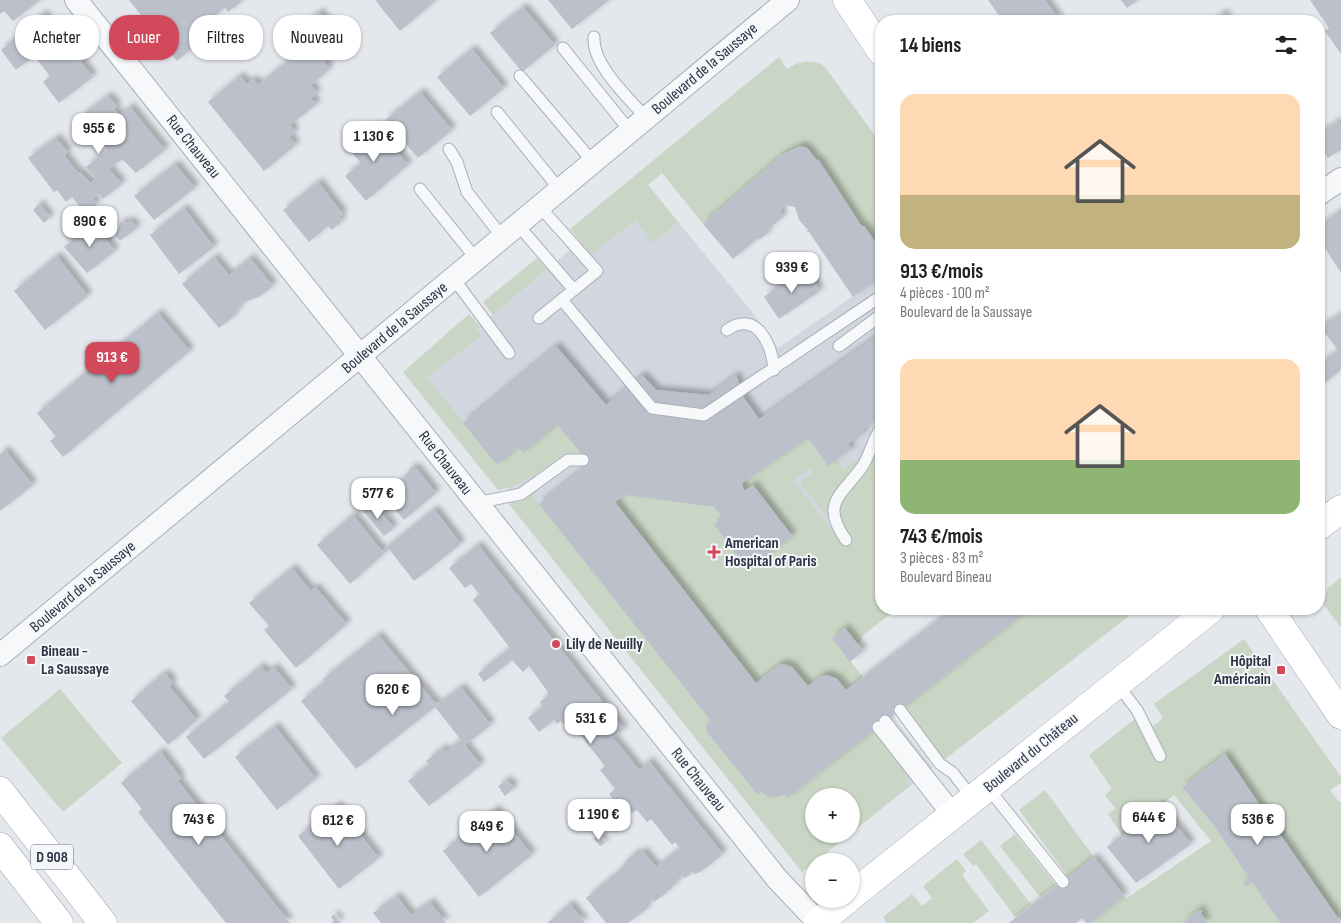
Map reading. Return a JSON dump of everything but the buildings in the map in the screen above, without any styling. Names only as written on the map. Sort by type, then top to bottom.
[{"type":"street","name":"Rue Chauveau","points":[[76,0],[778,880],[818,923]]},
{"type":"street","name":"Boulevard de la Saussaye","points":[[0,656],[788,0]]},
{"type":"street","points":[[847,0],[875,43]]},
{"type":"street","points":[[1325,190],[1341,179]]},
{"type":"street","points":[[1325,521],[1341,509]]},
{"type":"street","name":"Boulevard du Château","points":[[860,889],[1203,615]]},
{"type":"street","points":[[1273,615],[1341,714]]},
{"type":"street","name":"D 908","points":[[0,791],[103,923]]},
{"type":"street","name":"D 908","points":[[0,847],[59,923]]},
{"type":"street","points":[[818,923],[837,908]]},
{"type":"lane","points":[[594,37],[595,49],[603,66],[638,125]]},
{"type":"lane","points":[[563,48],[638,125]]},
{"type":"lane","points":[[520,76],[593,162]]},
{"type":"lane","points":[[497,112],[560,190]]},
{"type":"lane","points":[[449,149],[457,162],[467,192],[574,290]]},
{"type":"lane","points":[[420,190],[477,260]]},
{"type":"lane","points":[[539,318],[597,271],[540,207]]},
{"type":"lane","points":[[454,279],[509,353]]},
{"type":"lane","points":[[562,300],[652,408],[704,415],[774,370],[875,300]]},
{"type":"lane","points":[[839,346],[875,319]]},
{"type":"lane","points":[[727,330],[736,324],[744,324],[760,331],[770,346],[774,370]]},
{"type":"lane","points":[[846,540],[835,522],[834,513],[837,499],[844,487],[862,466],[875,440]]},
{"type":"lane","points":[[476,503],[521,494],[568,460],[583,460]]},
{"type":"lane","points":[[1117,684],[1137,710],[1160,756]]},
{"type":"lane","points":[[900,710],[940,764],[953,774],[967,804]]},
{"type":"lane","points":[[882,724],[967,804],[1063,882]]},
{"type":"shaded area","name":"American Hospital of Paris","points":[[648,185],[752,312],[778,348],[875,281],[875,604],[832,638],[933,768],[860,826],[860,788],[805,788],[805,843],[839,843],[826,853],[805,853],[805,870],[802,872],[509,504],[511,504],[508,488],[498,490],[412,382]]},
{"type":"green space","points":[[779,57],[787,69],[796,64],[806,62],[816,62],[825,67],[875,136],[875,244],[865,226],[862,227],[818,160],[809,150],[800,146],[782,155],[703,224],[662,173],[648,185],[678,222],[653,243],[636,220],[590,255],[570,229]]},
{"type":"green space","points":[[537,258],[547,269],[493,315],[483,302]]},
{"type":"green space","points":[[469,314],[480,326],[476,329],[481,336],[427,377],[497,464],[518,447],[523,452],[557,424],[584,457],[565,453],[542,471],[526,480],[498,490],[403,372]]},
{"type":"green space","points":[[808,438],[837,459],[844,469],[861,457],[835,493],[829,520],[800,482],[813,472],[811,468],[793,480],[843,544],[851,537],[840,521],[843,503],[846,496],[866,473],[875,449],[875,615],[889,615],[862,636],[861,641],[857,644],[845,628],[832,638],[863,677],[846,690],[837,679],[828,675],[808,686],[794,670],[784,665],[779,666],[756,683],[615,502],[625,495],[714,507],[723,518],[714,526],[748,570],[792,535],[754,485],[744,491],[742,483]]},
{"type":"green space","points":[[532,494],[711,721],[707,725],[706,731],[757,794],[761,792],[770,798],[784,795],[787,798],[873,731],[906,773],[908,787],[860,826],[860,788],[805,788],[805,843],[839,843],[826,853],[805,853],[805,870],[802,872],[509,504],[522,501]]},
{"type":"green space","points":[[1341,577],[1341,628],[1325,606],[1327,589]]},
{"type":"green space","points":[[1022,615],[1130,615],[944,760],[904,706]]},
{"type":"green space","points":[[1244,639],[1341,777],[1341,783],[1330,790],[1339,802],[1341,801],[1341,922],[1225,754],[1182,787],[1214,826],[1249,878],[1243,882],[1252,882],[1280,923],[1090,923],[1124,896],[1127,898],[1211,841],[1174,795],[1122,835],[1108,814],[1115,808],[1105,795],[1112,789],[1089,755],[1136,718],[1151,728],[1163,718],[1154,704]]},
{"type":"green space","points":[[60,689],[122,763],[63,812],[1,738]]},
{"type":"green space","points":[[1045,790],[1094,857],[1068,877],[1019,810]]},
{"type":"green space","points":[[1015,834],[1056,885],[1040,897],[1000,846]]},
{"type":"green space","points":[[981,840],[1031,904],[1015,917],[976,864],[973,866],[963,854]]},
{"type":"green space","points":[[957,859],[966,871],[962,875],[989,911],[973,923],[887,923],[883,917],[912,894],[922,906],[932,898],[923,886]]},
{"type":"place","name":"American Hospital of Paris","points":[[714,552]]},
{"type":"place","name":"Lily de Neuilly","points":[[556,644]]},
{"type":"place","name":"Bineau - La Saussaye","points":[[31,660]]},
{"type":"place","name":"Hôpital Américain","points":[[1281,670]]}]
